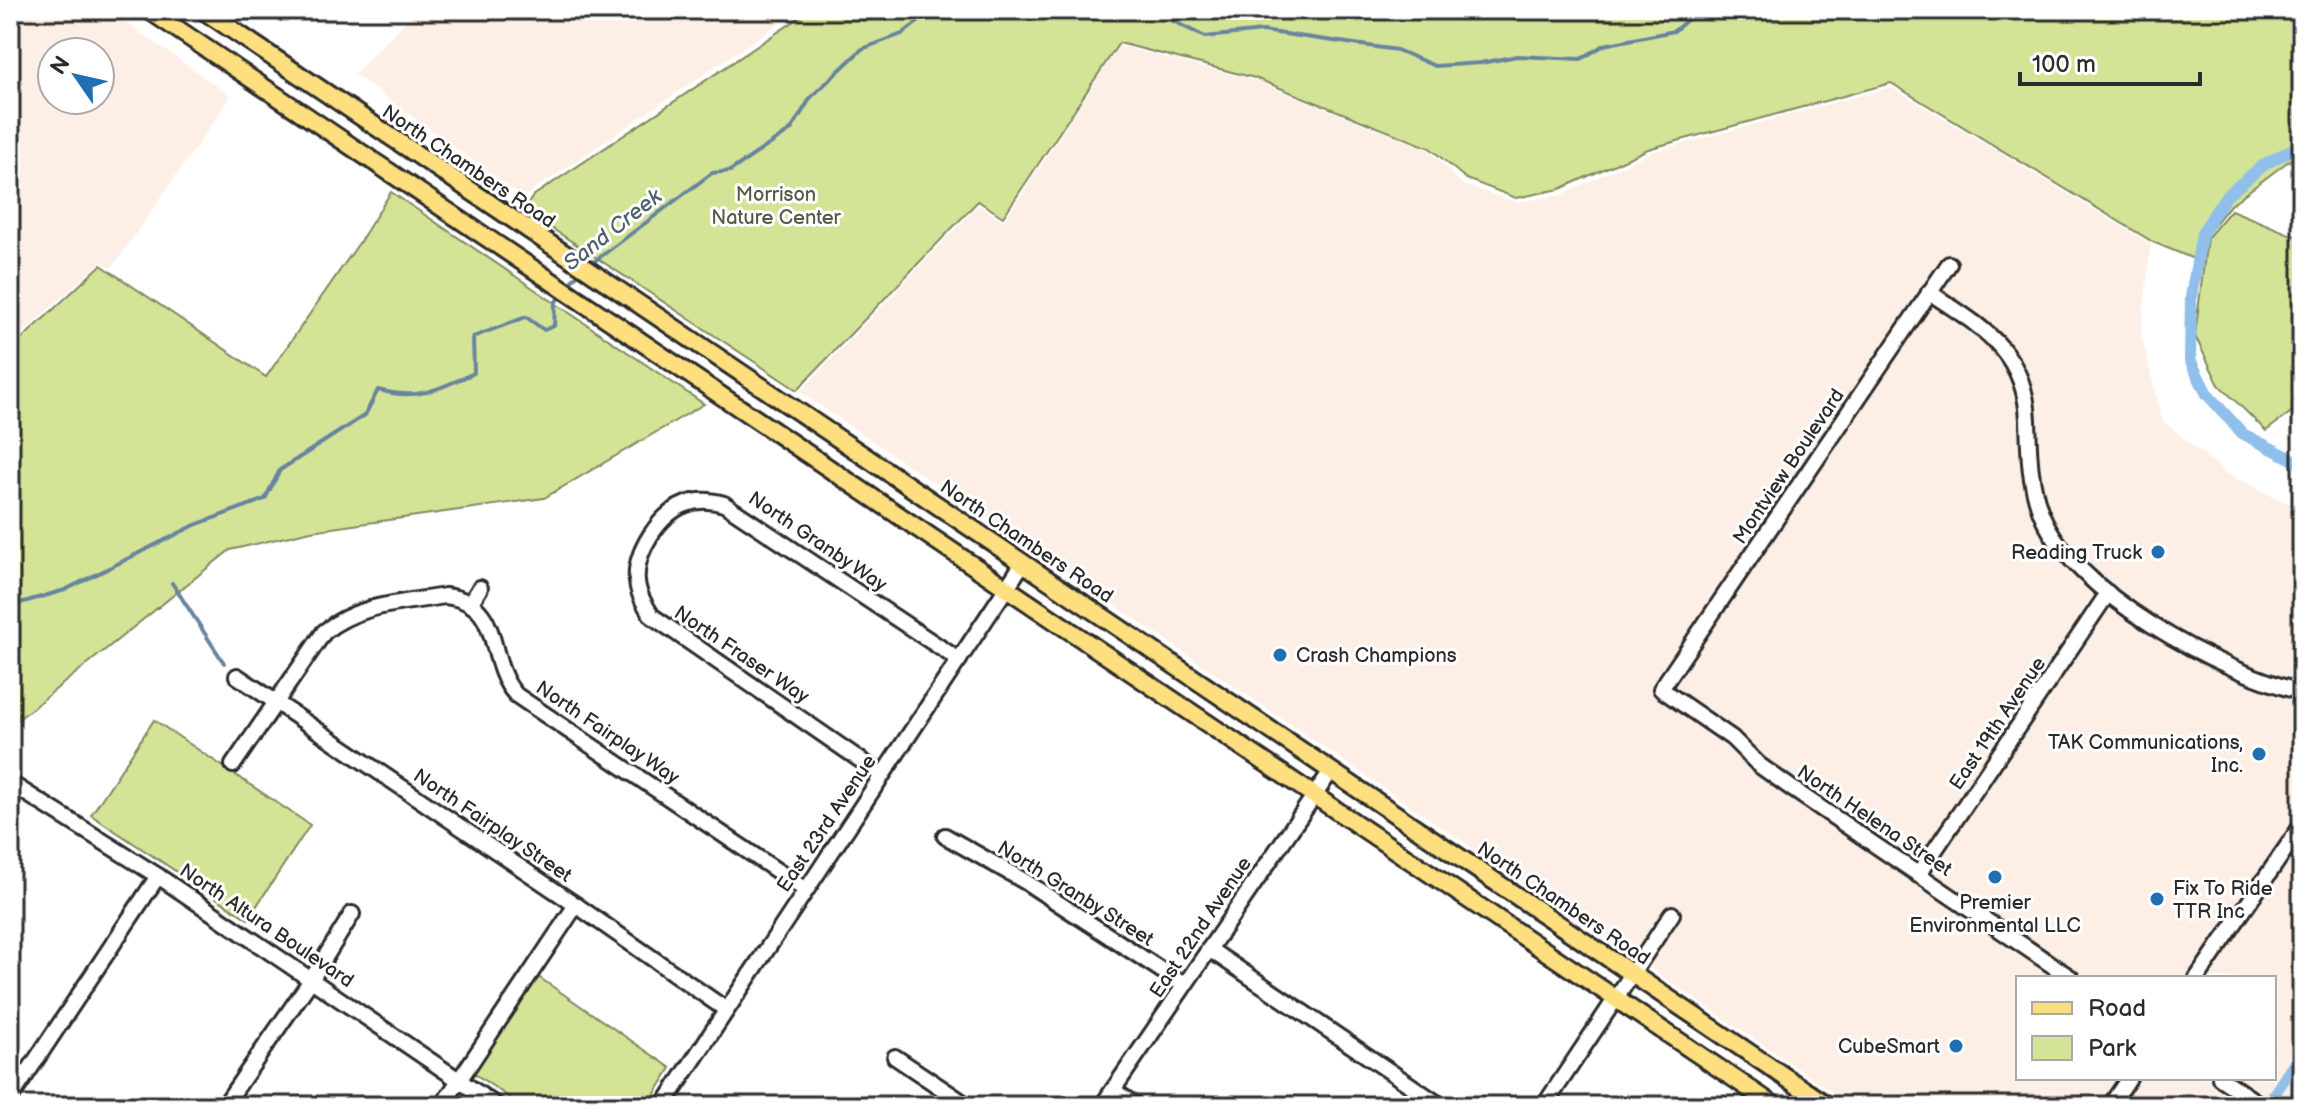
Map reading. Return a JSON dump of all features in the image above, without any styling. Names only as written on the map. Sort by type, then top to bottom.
[{"type":"main road","points":[[149,10],[1775,1106]]},
{"type":"main road","name":"North Chambers Road","points":[[203,10],[1828,1106]]},
{"type":"main road","points":[[422,193],[438,169]]},
{"type":"street","name":"Montview Boulevard","points":[[1661,689],[1949,264]]},
{"type":"street","points":[[1929,292],[1981,327],[2013,361],[2026,397],[2031,475],[2041,514],[2065,552],[2108,593],[2199,653],[2252,677],[2302,692]]},
{"type":"street","name":"North Granby Way","points":[[653,534],[664,520],[682,506],[704,500],[724,504],[959,660]]},
{"type":"street","name":"North Fraser Way","points":[[653,534],[641,554],[637,575],[639,589],[652,616],[882,775]]},
{"type":"street","name":"East 23rd Avenue","points":[[663,1106],[1023,563]]},
{"type":"street","points":[[233,765],[324,632],[345,617],[362,610],[445,596],[470,604],[480,588]]},
{"type":"street","name":"East 19th Avenue","points":[[1918,875],[2108,593]]},
{"type":"street","name":"North Fairplay Way","points":[[470,604],[489,625],[502,675],[516,695],[804,889]]},
{"type":"street","name":"North Fairplay Street","points":[[237,676],[725,1009]]},
{"type":"street","name":"North Helena Street","points":[[1661,689],[1732,738],[1759,765],[1794,790],[2068,976]]},
{"type":"street","name":"East 22nd Avenue","points":[[1102,1106],[1331,771]]},
{"type":"street","name":"North Altura Boulevard","points":[[10,783],[158,876],[497,1106]]},
{"type":"street","points":[[2198,976],[2302,825]]},
{"type":"street","name":"North Granby Street","points":[[945,836],[1026,882],[1184,985]]},
{"type":"street","points":[[10,1099],[158,876]]},
{"type":"street","points":[[442,1106],[576,905]]},
{"type":"street","points":[[224,1106],[311,980],[352,914]]},
{"type":"street","points":[[1544,1106],[1672,914]]},
{"type":"street","points":[[1209,949],[1441,1106]]},
{"type":"street","points":[[895,1057],[968,1106]]},
{"type":"street","points":[[2110,1106],[2128,1080]]},
{"type":"street","points":[[2223,1080],[2262,1106]]},
{"type":"street","points":[[1113,1090],[1136,1106]]},
{"type":"shaded area","points":[[10,10],[108,10],[231,96],[112,268],[101,262],[10,344]]},
{"type":"shaded area","points":[[417,10],[799,10],[523,197],[354,74]]},
{"type":"shaded area","points":[[1119,46],[1254,80],[1429,150],[1463,185],[1516,202],[1561,195],[1648,153],[1891,87],[2151,244],[2141,333],[2162,420],[2227,474],[2302,510],[2302,1106],[1853,1106],[800,392],[978,205],[1004,221]]},
{"type":"green space","name":"Morrison Nature Center","points":[[811,10],[2302,10],[2302,151],[2230,205],[2205,236],[2201,262],[2153,242],[1891,83],[1648,149],[1560,189],[1516,198],[1466,179],[1430,148],[1255,78],[1119,43],[1003,217],[978,201],[797,390],[524,210],[533,196]]},
{"type":"green space","points":[[391,192],[704,404],[544,498],[311,531],[230,550],[10,726],[10,350],[101,265],[266,377]]},
{"type":"green space","points":[[2231,210],[2302,239],[2302,404],[2266,431],[2219,385],[2195,336],[2207,238]]},
{"type":"green space","points":[[154,720],[310,825],[248,919],[91,815]]},
{"type":"green space","points":[[537,976],[671,1068],[647,1106],[522,1106],[472,1072]]},
{"type":"waterway","name":"Sand Creek","points":[[588,266],[712,173],[730,171],[791,130],[811,97],[862,49],[902,34],[934,10]]},
{"type":"waterway","name":"Sand Creek","points":[[1158,10],[1205,37],[1263,31],[1397,50],[1435,66],[1481,63],[1517,56],[1581,59],[1604,45],[1674,31],[1694,14],[1706,10]]},
{"type":"waterway","points":[[2302,144],[2265,164],[2225,197],[2202,233],[2191,297],[2190,360],[2207,394],[2243,434],[2302,464]]},
{"type":"waterway","name":"Sand Creek","points":[[568,285],[581,271]]},
{"type":"waterway","name":"Sand Creek","points":[[10,606],[65,590],[195,525],[265,499],[280,470],[365,415],[378,390],[417,394],[474,373],[473,337],[526,317],[544,330],[554,326],[555,303],[563,292]]},
{"type":"waterway","points":[[172,583],[224,663]]},
{"type":"waterway","points":[[2271,1099],[2302,1052]]},
{"type":"place","name":"Reading Truck","points":[[2158,552]]},
{"type":"place","name":"Crash Champions","points":[[1280,655]]},
{"type":"place","name":"TAK Communications, Inc.","points":[[2259,754]]},
{"type":"place","name":"Premier Environmental LLC","points":[[1995,877]]},
{"type":"place","name":"Fix To Ride TTR Inc","points":[[2157,899]]},
{"type":"place","name":"CubeSmart","points":[[1956,1046]]}]
